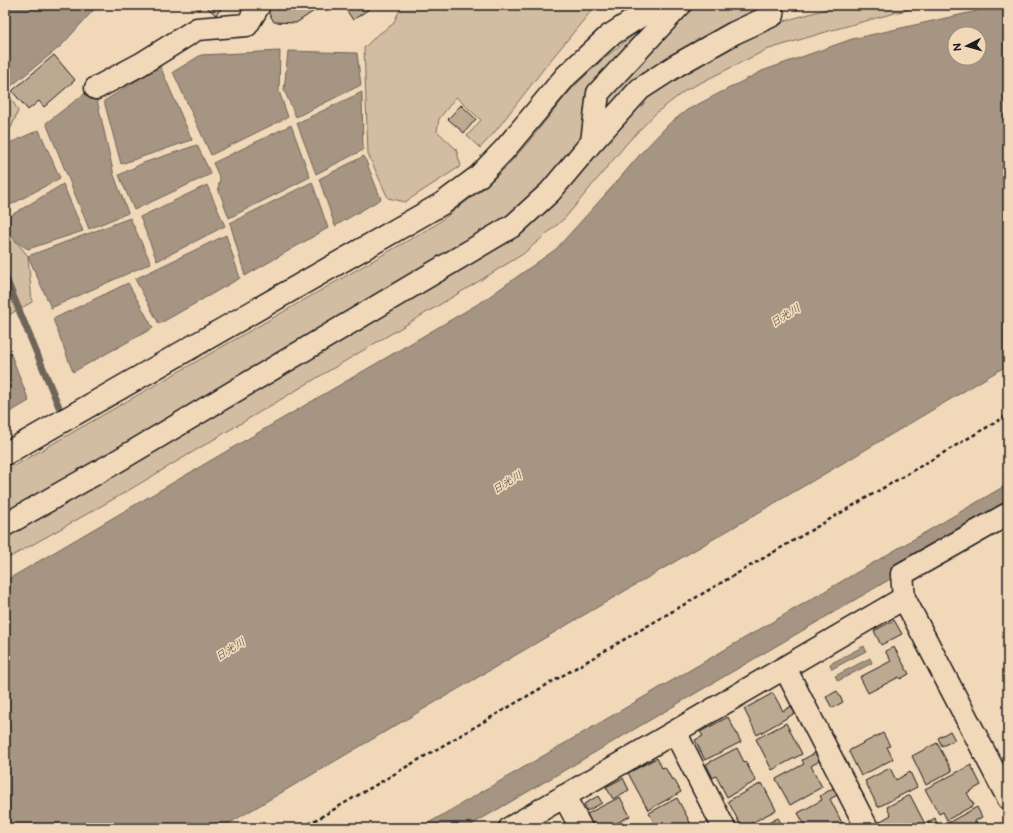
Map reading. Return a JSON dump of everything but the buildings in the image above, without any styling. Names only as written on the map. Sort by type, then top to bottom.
[{"type":"street","points":[[96,88],[141,64],[197,29],[247,25],[259,5]]},
{"type":"street","points":[[5,454],[443,203],[479,176],[505,149],[566,76],[610,36],[655,5]]},
{"type":"street","points":[[592,142],[598,93],[680,5]]},
{"type":"street","points":[[5,525],[121,459],[514,225],[550,192],[592,142],[640,89],[715,43],[773,15]]},
{"type":"street","points":[[1008,514],[902,574],[904,598],[1008,798]]},
{"type":"street","points":[[510,828],[904,598]]},
{"type":"street","points":[[785,668],[866,828]]},
{"type":"street","points":[[675,732],[724,828]]},
{"type":"street","points":[[564,796],[581,828]]},
{"type":"path","points":[[302,828],[1008,414]]},
{"type":"shaded area","points":[[402,5],[596,5],[545,67],[494,133],[480,148],[467,136],[481,120],[456,97],[439,119],[437,131],[456,149],[461,166],[405,202],[388,198],[368,154],[364,48],[376,36],[393,24]]},
{"type":"shaded area","points":[[693,5],[784,5],[756,15],[609,108],[604,99]]},
{"type":"shaded area","points":[[841,5],[924,5],[766,50],[686,90],[656,113],[628,142],[565,218],[523,254],[119,496],[5,560],[5,534],[514,233],[621,119],[680,69],[777,23]]},
{"type":"shaded area","points":[[653,20],[591,91],[582,141],[512,216],[5,516],[5,471],[435,225],[490,183],[516,156],[570,91],[589,72]]},
{"type":"shaded area","points":[[7,90],[18,111],[11,128],[5,128],[5,91]]},
{"type":"shaded area","points":[[5,228],[28,256],[32,302],[7,316],[5,314]]},
{"type":"water","points":[[5,5],[98,5],[62,45],[5,91]]},
{"type":"water","name":"日光川","points":[[987,5],[1008,5],[1008,365],[221,828],[5,828],[5,581],[483,301],[556,249],[642,152],[669,124],[687,110],[762,71],[852,39],[977,11]]},
{"type":"water","points":[[280,51],[279,91],[288,117],[211,155],[173,72],[201,55]]},
{"type":"water","points":[[288,51],[357,53],[361,85],[296,117],[284,90]]},
{"type":"water","points":[[160,66],[192,140],[121,164],[104,101]]},
{"type":"water","points":[[88,91],[96,95],[114,175],[128,213],[89,229],[46,123]]},
{"type":"water","points":[[362,92],[363,150],[316,174],[297,123]]},
{"type":"water","points":[[291,125],[310,177],[229,218],[218,188],[220,179],[213,163]]},
{"type":"water","points":[[39,130],[60,178],[5,208],[5,143],[7,144]]},
{"type":"water","points":[[197,145],[211,174],[134,210],[119,175],[143,163]]},
{"type":"water","points":[[364,156],[381,199],[335,226],[319,179]]},
{"type":"water","points":[[312,182],[328,228],[245,276],[230,223]]},
{"type":"water","points":[[63,184],[83,231],[28,249],[12,237],[5,224],[5,219]]},
{"type":"water","points":[[207,185],[225,226],[157,261],[140,217]]},
{"type":"water","points":[[130,218],[151,263],[51,308],[28,256]]},
{"type":"water","points":[[226,235],[240,278],[159,324],[135,279]]},
{"type":"water","points":[[128,283],[153,328],[73,372],[53,319]]},
{"type":"water","points":[[10,352],[29,401],[5,415],[5,355]]},
{"type":"water","points":[[1008,484],[1008,510],[466,828],[420,828]]},
{"type":"water","points":[[864,646],[866,651],[832,669],[830,664]]},
{"type":"water","points":[[870,658],[872,663],[838,681],[835,676]]},
{"type":"waterway","points":[[5,276],[59,407]]}]
